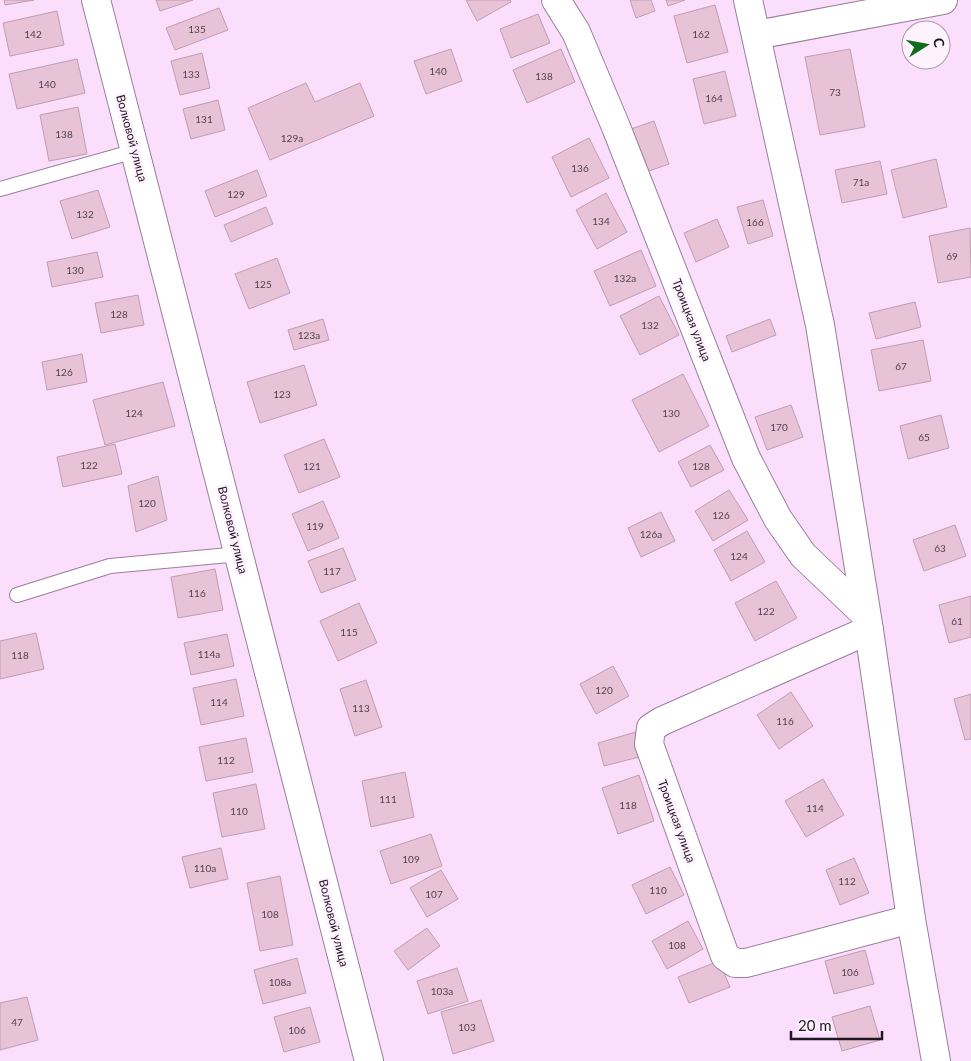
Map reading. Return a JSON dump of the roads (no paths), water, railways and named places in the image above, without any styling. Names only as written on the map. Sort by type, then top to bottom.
[{"type":"street","name":"Волковой улица","points":[[96,0],[369,1061]]},
{"type":"street","name":"Троицкая улица","points":[[556,0],[576,32],[616,127],[746,458],[778,519],[803,555],[868,623],[662,721],[652,728],[649,744],[725,956],[735,963],[746,963],[910,919]]},
{"type":"street","points":[[748,0],[820,326],[868,623],[910,919],[936,1061]]},
{"type":"street","points":[[756,34],[943,0]]},
{"type":"lane","points":[[0,189],[135,151]]},
{"type":"lane","points":[[17,596],[110,566],[240,554]]}]
